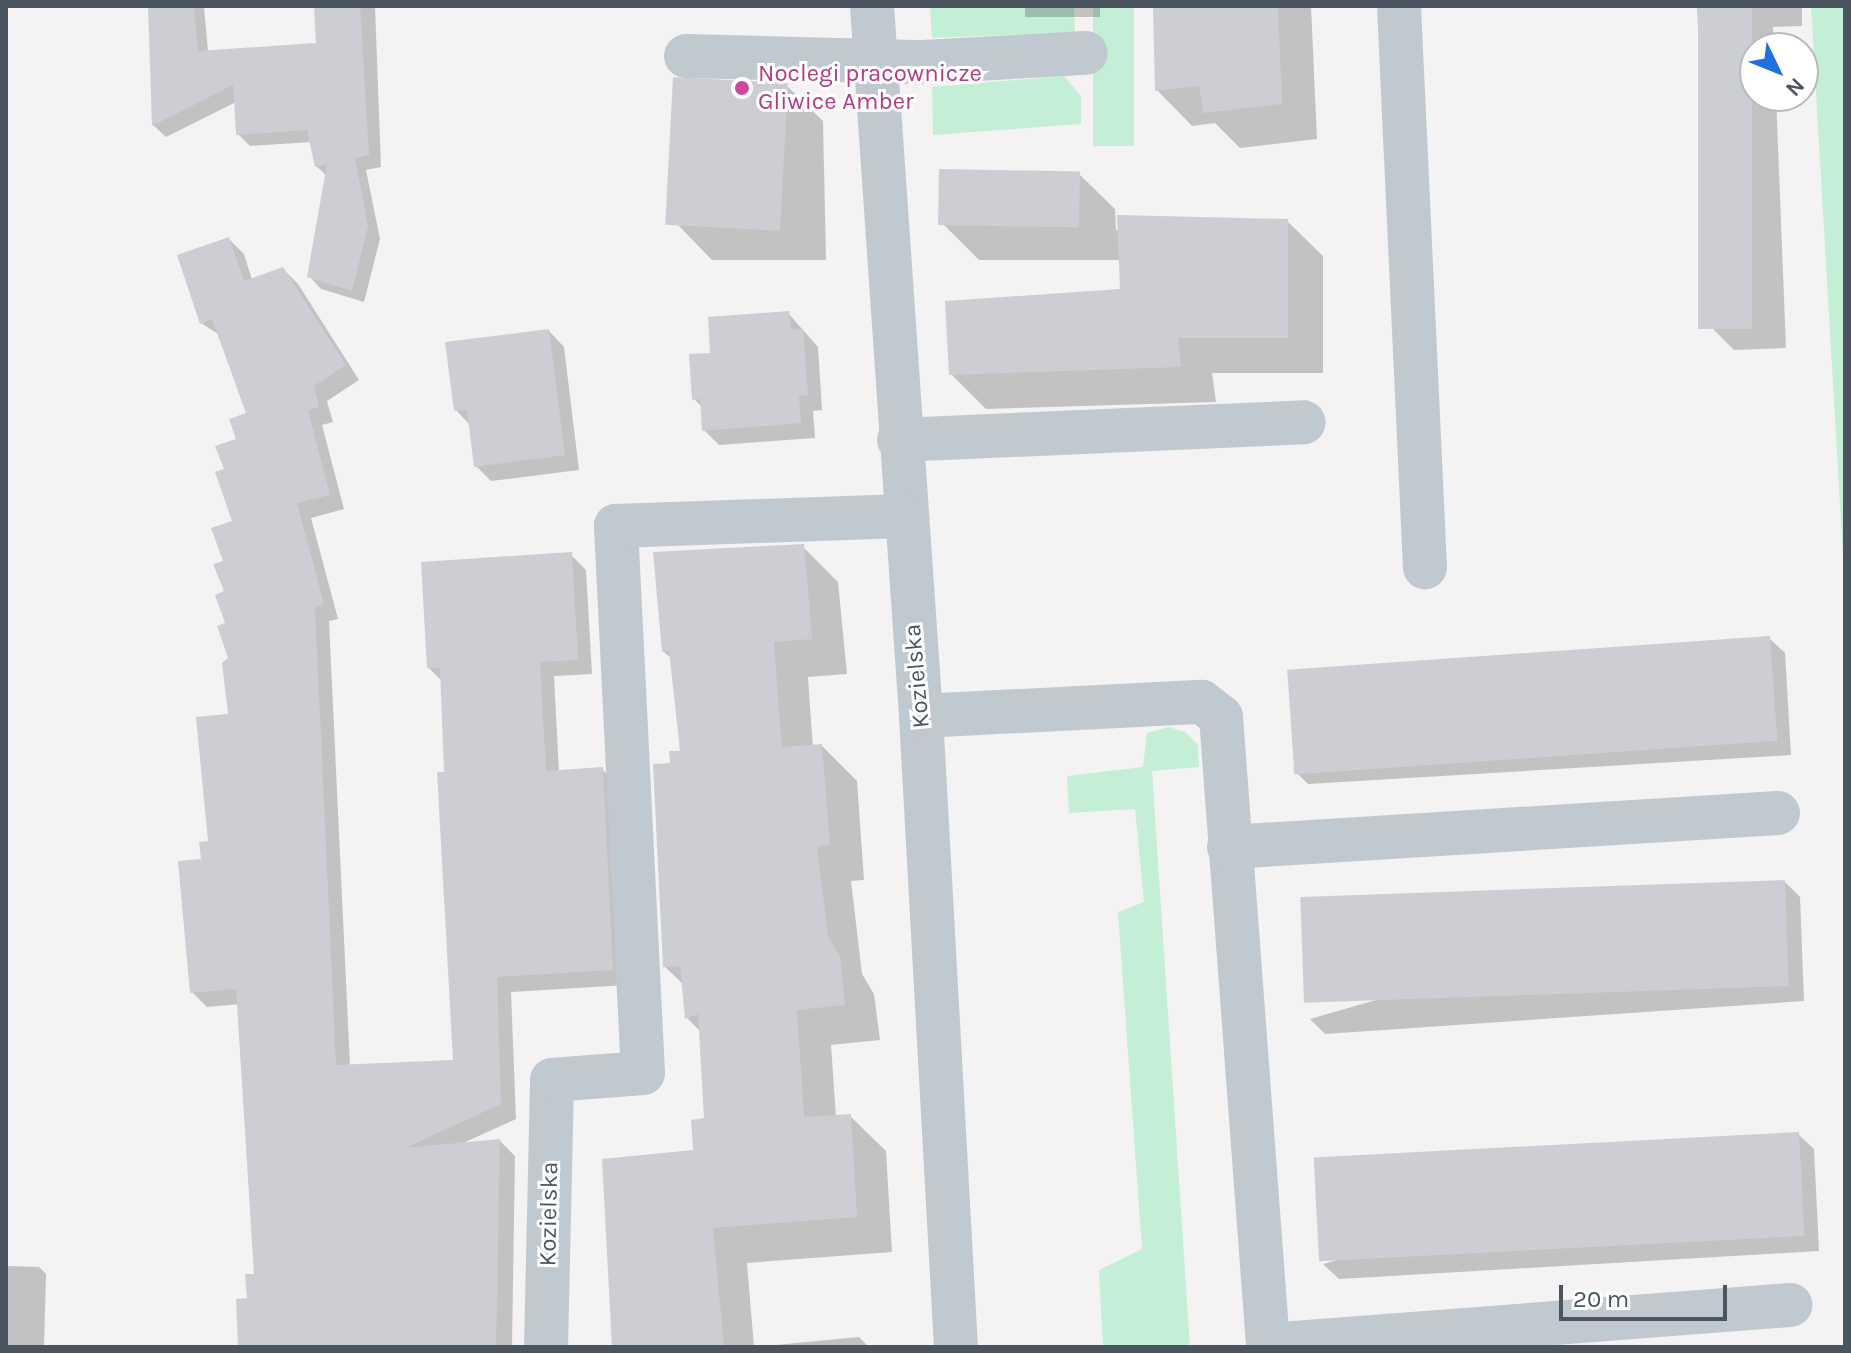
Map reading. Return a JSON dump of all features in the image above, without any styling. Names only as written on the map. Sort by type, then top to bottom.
[{"type":"lane","name":"Kozielska","points":[[872,6],[904,516],[921,716],[956,1347]]},
{"type":"lane","points":[[1399,6],[1425,567]]},
{"type":"lane","points":[[686,56],[873,57],[923,62],[1086,53]]},
{"type":"lane","points":[[899,440],[1304,422]]},
{"type":"lane","name":"Kozielska","points":[[546,1347],[552,1080],[643,1073],[616,526],[904,516]]},
{"type":"lane","points":[[921,716],[1202,702],[1221,717],[1268,1345],[1790,1305]]},
{"type":"lane","points":[[1229,847],[1778,813]]},
{"type":"green space","points":[[930,6],[1074,6],[1075,32],[932,38]]},
{"type":"green space","points":[[1093,6],[1134,6],[1134,146],[1093,146]]},
{"type":"green space","points":[[1811,6],[1845,6],[1845,590],[1817,112],[1819,32],[1813,32]]},
{"type":"green space","points":[[1064,76],[1081,96],[1081,124],[933,135],[932,87]]},
{"type":"green space","points":[[1169,727],[1185,732],[1198,745],[1199,767],[1152,771],[1190,1347],[1103,1347],[1099,1270],[1142,1249],[1118,912],[1144,902],[1135,809],[1069,813],[1067,776],[1143,767],[1147,733]]},
{"type":"building","points":[[148,6],[194,6],[198,51],[316,43],[314,6],[360,6],[369,155],[355,158],[368,226],[352,291],[307,277],[327,164],[315,167],[307,130],[236,135],[233,85],[152,126]]},
{"type":"building","points":[[1153,6],[1278,6],[1282,104],[1203,113],[1199,86],[1155,91]]},
{"type":"building","points":[[1698,6],[1752,6],[1752,32],[1739,32],[1739,112],[1752,112],[1752,329],[1698,329]]},
{"type":"building","points":[[673,77],[788,83],[780,231],[665,225]]},
{"type":"building","points":[[939,169],[1080,171],[1079,227],[938,225]]},
{"type":"building","points":[[1117,215],[1288,219],[1288,338],[1178,338],[1181,367],[949,375],[945,301],[1120,289]]},
{"type":"building","points":[[229,237],[244,281],[283,267],[346,365],[314,386],[319,407],[308,410],[330,495],[297,503],[324,604],[315,607],[336,1065],[453,1060],[437,772],[444,772],[440,668],[427,668],[421,562],[572,552],[578,660],[540,662],[546,771],[603,767],[613,970],[497,977],[501,1104],[405,1148],[500,1139],[496,1347],[238,1347],[236,1299],[247,1298],[245,1274],[254,1274],[236,989],[190,993],[178,861],[201,859],[199,842],[208,841],[196,717],[228,714],[222,663],[228,658],[217,626],[225,623],[215,595],[224,591],[213,564],[223,561],[211,528],[232,521],[215,472],[224,469],[215,446],[236,439],[229,419],[246,413],[212,319],[200,324],[177,255]]},
{"type":"building","points":[[789,311],[791,330],[803,329],[808,395],[799,396],[801,423],[702,431],[700,399],[692,400],[689,354],[710,353],[708,317]]},
{"type":"building","points":[[549,329],[565,455],[474,467],[467,410],[454,411],[445,342]]},
{"type":"building","points":[[804,544],[812,639],[774,642],[782,747],[822,744],[830,845],[817,846],[828,936],[840,956],[845,1005],[797,1010],[804,1117],[851,1114],[857,1217],[713,1228],[724,1347],[612,1347],[602,1159],[693,1150],[691,1120],[704,1118],[698,1014],[685,1019],[680,966],[663,967],[653,764],[670,763],[669,751],[680,751],[669,651],[662,652],[653,552]]},
{"type":"building","points":[[1770,636],[1777,741],[1295,775],[1287,670]]},
{"type":"building","points":[[1785,880],[1789,986],[1304,1003],[1300,897]]},
{"type":"building","points":[[1799,1132],[1804,1236],[1319,1261],[1314,1157]]},
{"type":"place","name":"Noclegi pracownicze Gliwice Amber","points":[[742,88]]}]
